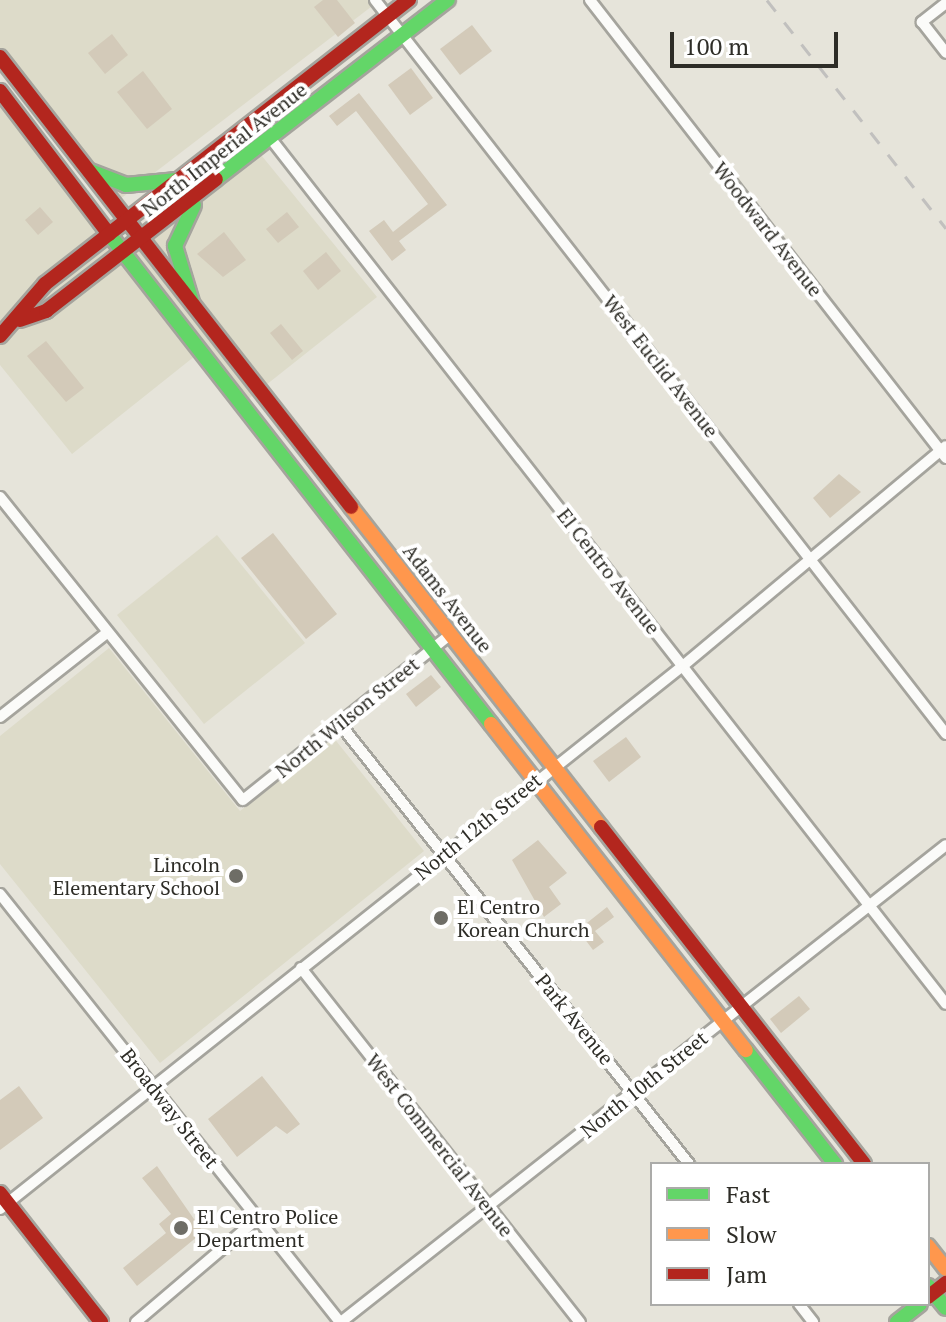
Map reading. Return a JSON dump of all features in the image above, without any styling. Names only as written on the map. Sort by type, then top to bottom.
[{"type":"main road","name":"North Imperial Avenue","points":[[0,336],[20,320],[27,302],[109,234],[409,0]]},
{"type":"main road","name":"North Imperial Avenue","points":[[20,320],[34,319],[448,0]]},
{"type":"main road","name":"Adams Avenue","points":[[3,63],[555,764],[862,1162]]},
{"type":"main road","name":"Adams Avenue","points":[[0,91],[122,252],[833,1162]]},
{"type":"main road","points":[[192,302],[177,261],[178,231],[185,214],[232,169]]},
{"type":"main road","points":[[90,171],[126,185],[180,180]]},
{"type":"main road","points":[[3,1202],[101,1322]]},
{"type":"main road","points":[[930,1249],[946,1269]]},
{"type":"main road","points":[[946,1283],[930,1292],[946,1308]]},
{"type":"main road","points":[[897,1322],[917,1306]]},
{"type":"street","name":"West Euclid Avenue","points":[[375,0],[946,734]]},
{"type":"street","name":"Woodward Avenue","points":[[590,0],[944,451]]},
{"type":"street","points":[[946,3],[922,22],[946,53]]},
{"type":"street","name":"El Centro Avenue","points":[[271,139],[946,1004]]},
{"type":"street","name":"North 12th Street","points":[[3,1202],[684,665],[810,558],[944,451]]},
{"type":"street","points":[[0,497],[108,632],[0,717]]},
{"type":"street","name":"North Wilson Street","points":[[108,632],[243,800],[451,634]]},
{"type":"street","name":"Park Avenue","points":[[340,724],[687,1162]]},
{"type":"street","name":"North 10th Street","points":[[340,1322],[946,845]]},
{"type":"street","name":"Broadway Street","points":[[0,894],[340,1322]]},
{"type":"street","name":"West Commercial Avenue","points":[[301,968],[580,1322]]},
{"type":"street","points":[[136,1322],[258,1218]]},
{"type":"street","points":[[801,1306],[813,1322]]},
{"type":"shaded area","points":[[0,0],[380,0],[115,203],[0,57]]},
{"type":"shaded area","points":[[6,99],[122,252],[257,150],[377,297],[242,404],[200,352],[72,454],[0,365],[0,103]]},
{"type":"shaded area","points":[[217,535],[305,643],[204,724],[117,615]]},
{"type":"shaded area","name":"Lincoln Elementary School","points":[[109,648],[240,811],[333,737],[424,851],[160,1063],[0,864],[0,736]]},
{"type":"building","points":[[323,0],[337,0],[355,23],[338,37],[314,7]]},
{"type":"building","points":[[472,25],[492,51],[460,75],[440,49]]},
{"type":"building","points":[[112,34],[128,55],[105,74],[88,53]]},
{"type":"building","points":[[411,68],[433,98],[410,115],[388,85]]},
{"type":"building","points":[[143,71],[172,109],[147,129],[117,92]]},
{"type":"building","points":[[359,93],[447,205],[399,241],[406,250],[392,261],[369,231],[384,220],[393,232],[428,204],[356,111],[337,126],[329,116]]},
{"type":"building","points":[[40,207],[53,222],[38,235],[25,220]]},
{"type":"building","points":[[287,212],[299,227],[278,243],[266,229]]},
{"type":"building","points":[[224,232],[246,260],[223,277],[197,254]]},
{"type":"building","points":[[326,252],[341,271],[318,290],[303,271]]},
{"type":"building","points":[[281,324],[303,351],[292,360],[270,333]]},
{"type":"building","points":[[46,341],[84,388],[66,402],[27,356]]},
{"type":"building","points":[[839,474],[861,492],[830,518],[813,498]]},
{"type":"building","points":[[273,533],[337,614],[306,639],[241,558]]},
{"type":"building","points":[[431,675],[441,687],[416,707],[406,694]]},
{"type":"building","points":[[626,737],[641,757],[609,782],[593,761]]},
{"type":"building","points":[[538,840],[567,873],[549,887],[561,904],[544,917],[512,860]]},
{"type":"building","points":[[607,907],[614,917],[595,931],[604,942],[593,950],[578,930]]},
{"type":"building","points":[[799,996],[810,1009],[781,1033],[770,1019]]},
{"type":"building","points":[[262,1076],[300,1124],[287,1134],[276,1126],[237,1157],[208,1119]]},
{"type":"building","points":[[19,1086],[43,1118],[0,1150],[0,1100]]},
{"type":"building","name":"El Centro Police Department","points":[[157,1166],[203,1232],[137,1286],[123,1268],[166,1233],[159,1224],[171,1214],[142,1178]]},
{"type":"railway","points":[[767,0],[946,228]]},
{"type":"traffic: fast","points":[[216,179],[448,0]]},
{"type":"traffic: fast","points":[[90,171],[126,185],[177,180]]},
{"type":"traffic: fast","points":[[192,302],[175,246],[194,205]]},
{"type":"traffic: fast","points":[[109,234],[491,724]]},
{"type":"traffic: fast","points":[[746,1050],[833,1162]]},
{"type":"traffic: fast","points":[[930,1288],[946,1308]]},
{"type":"traffic: fast","points":[[897,1322],[917,1306]]},
{"type":"traffic: slow","points":[[351,507],[601,827]]},
{"type":"traffic: slow","points":[[491,724],[746,1050]]},
{"type":"traffic: slow","points":[[930,1249],[946,1269]]},
{"type":"traffic: jam","points":[[0,336],[45,284],[409,0]]},
{"type":"traffic: jam","points":[[0,57],[127,220]]},
{"type":"traffic: jam","points":[[0,91],[109,234]]},
{"type":"traffic: jam","points":[[20,320],[46,311],[216,179]]},
{"type":"traffic: jam","points":[[127,220],[351,507]]},
{"type":"traffic: jam","points":[[601,827],[862,1162]]},
{"type":"traffic: jam","points":[[0,1193],[101,1322]]},
{"type":"traffic: jam","points":[[930,1295],[946,1283]]},
{"type":"place","name":"Lincoln Elementary School","points":[[236,876]]},
{"type":"place","name":"El Centro Korean Church","points":[[441,918]]},
{"type":"place","name":"El Centro Police Department","points":[[181,1228]]}]
